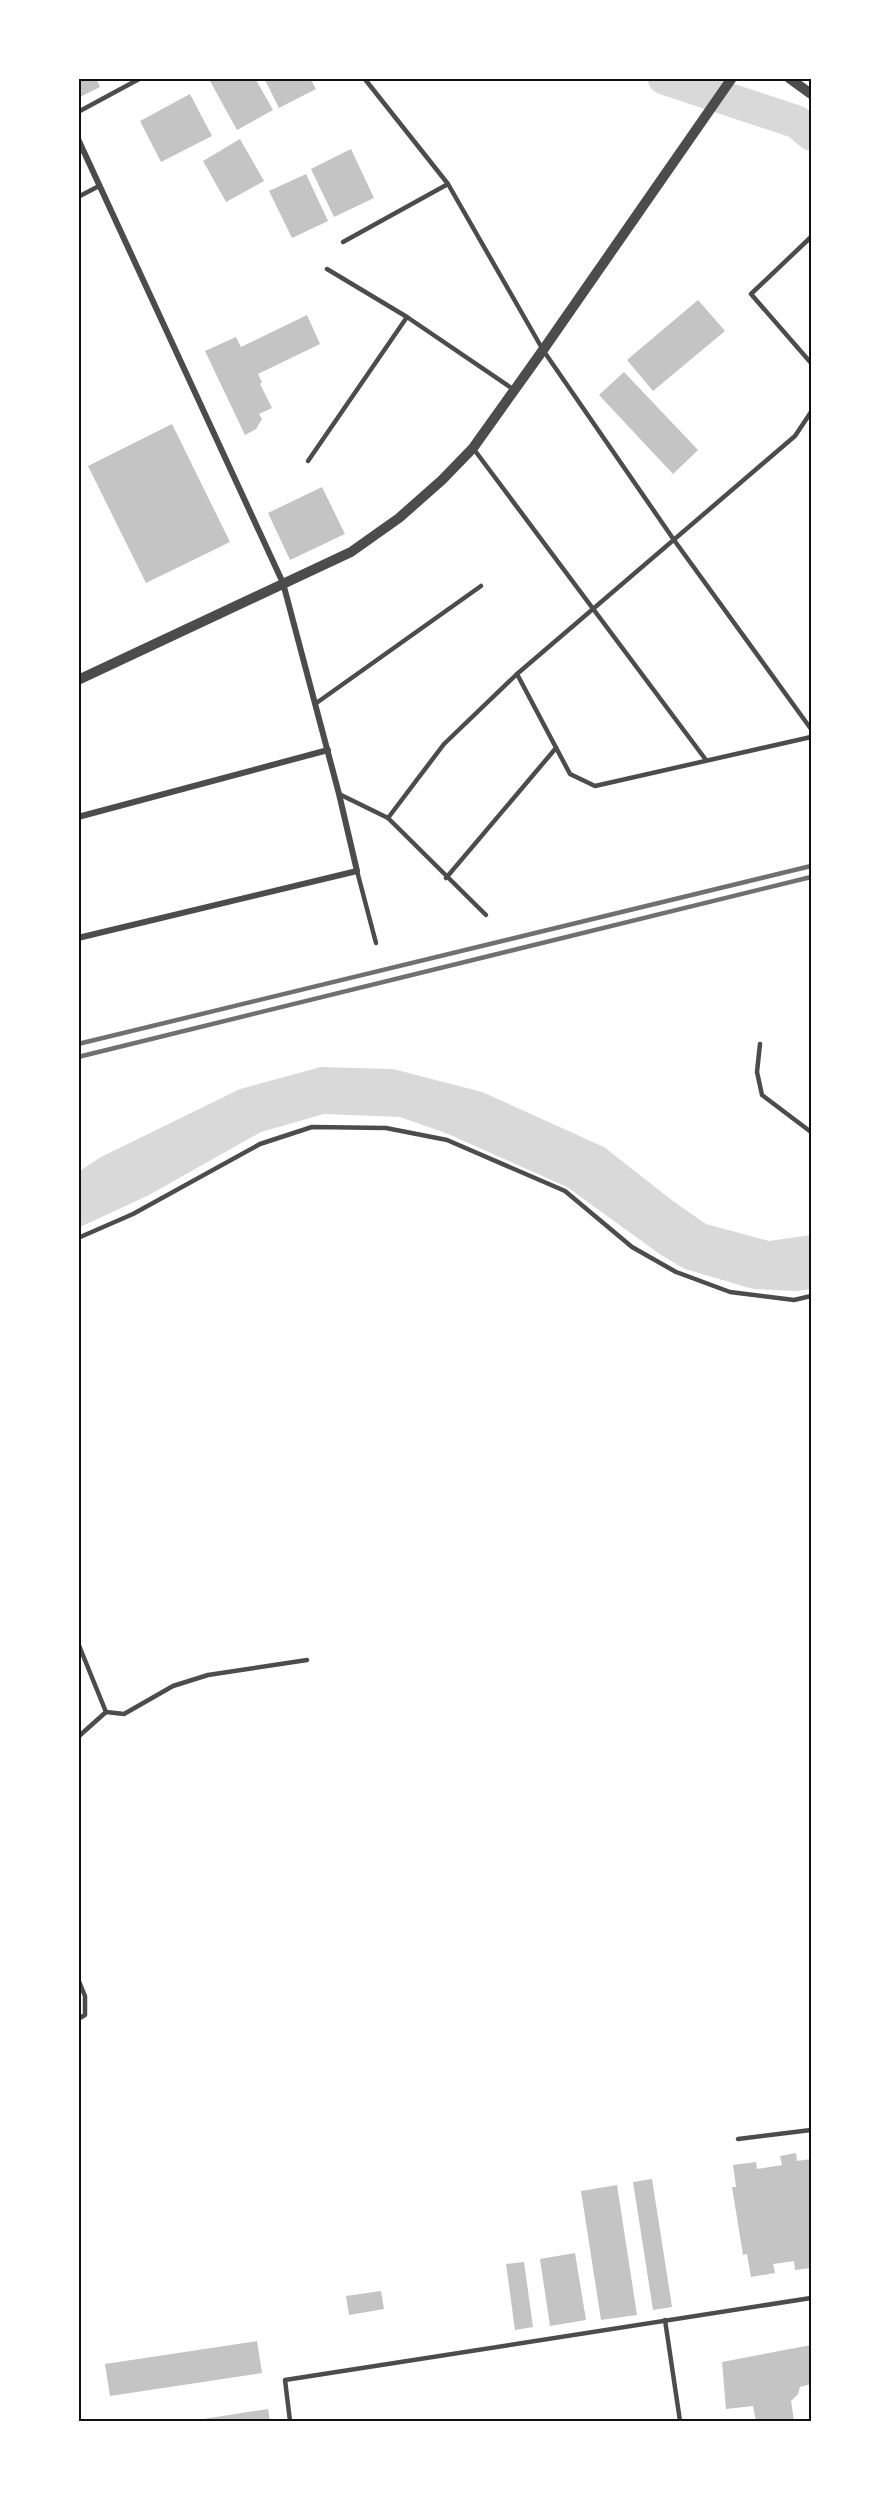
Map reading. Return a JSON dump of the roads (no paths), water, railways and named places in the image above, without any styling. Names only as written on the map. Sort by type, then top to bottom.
[{"type":"street","points":[[78,680],[351,552],[399,518],[442,480],[473,448],[732,78]]},
{"type":"street","points":[[789,78],[811,94]]},
{"type":"street","points":[[78,139],[283,583],[328,750],[357,871],[78,938]]},
{"type":"street","points":[[78,817],[328,750]]},
{"type":"lane","points":[[78,112],[141,78]]},
{"type":"lane","points":[[364,78],[448,184],[543,350],[674,540],[811,729]]},
{"type":"lane","points":[[344,242],[448,184]]},
{"type":"lane","points":[[78,197],[99,186]]},
{"type":"lane","points":[[811,237],[751,294],[811,363]]},
{"type":"lane","points":[[327,268],[407,317],[513,389]]},
{"type":"lane","points":[[308,460],[407,317]]},
{"type":"lane","points":[[388,818],[444,744],[517,674],[795,436],[811,412]]},
{"type":"lane","points":[[473,448],[706,760]]},
{"type":"lane","points":[[315,704],[480,586]]},
{"type":"lane","points":[[517,674],[570,774],[595,786],[811,737]]},
{"type":"lane","points":[[446,878],[556,748]]},
{"type":"lane","points":[[339,794],[388,818],[446,878],[486,915]]},
{"type":"lane","points":[[357,871],[376,943]]},
{"type":"lane","points":[[760,1044],[757,1071],[762,1095],[811,1132]]},
{"type":"lane","points":[[78,1239],[133,1214],[260,1144],[312,1127],[386,1128],[447,1140],[565,1191],[632,1247],[676,1272],[730,1292],[794,1300],[811,1296]]},
{"type":"lane","points":[[78,1642],[106,1712]]},
{"type":"lane","points":[[78,1737],[106,1712],[124,1714],[173,1686],[208,1675],[307,1660]]},
{"type":"lane","points":[[78,1979],[85,1996],[85,2015],[78,2019]]},
{"type":"lane","points":[[738,2139],[811,2130]]},
{"type":"lane","points":[[290,2421],[285,2380],[811,2298]]},
{"type":"lane","points":[[665,2320],[680,2421]]},
{"type":"waterway","points":[[664,78],[797,122],[811,134]]},
{"type":"railway","points":[[78,1044],[811,866]]},
{"type":"railway","points":[[78,1057],[811,877]]}]
